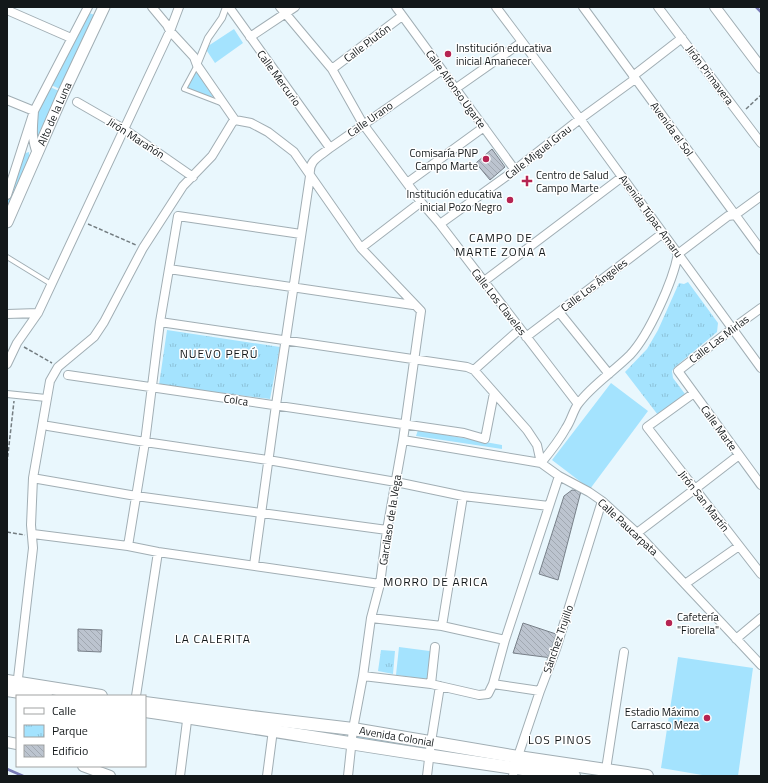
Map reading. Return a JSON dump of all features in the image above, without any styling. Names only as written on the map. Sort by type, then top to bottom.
[{"type":"main road","name":"Alto de la Luna","points":[[7,222],[104,7]]},
{"type":"main road","points":[[12,686],[90,695]]},
{"type":"main road","points":[[12,686],[43,695]]},
{"type":"main road","name":"Avenida Colonial","points":[[146,703],[188,713],[270,725],[351,743],[574,776]]},
{"type":"main road","name":"Avenida Colonial","points":[[146,712],[188,713]]},
{"type":"main road","name":"Avenida Colonial","points":[[270,725],[353,729],[431,742],[515,767],[647,776]]},
{"type":"street","points":[[152,7],[170,31],[194,57],[197,65],[235,120],[251,123],[278,138],[294,152],[361,248],[413,305]]},
{"type":"street","points":[[7,364],[17,343],[38,314],[170,31],[179,7]]},
{"type":"street","points":[[197,65],[208,38],[222,18],[226,7]]},
{"type":"street","name":"Calle Mercurio","points":[[229,7],[330,148]]},
{"type":"street","name":"Calle Los Claveles","points":[[280,7],[332,69],[363,124],[421,202],[440,224],[578,404]]},
{"type":"street","points":[[250,36],[295,7]]},
{"type":"street","name":"Calle Alfonso Ugarte","points":[[396,7],[515,170]]},
{"type":"street","name":"Avenida Túpac Amaru","points":[[496,7],[580,119],[761,368]]},
{"type":"street","name":"Avenida el Sol","points":[[583,7],[761,250]]},
{"type":"street","name":"Jirón Primavera","points":[[658,7],[761,143]]},
{"type":"street","points":[[715,7],[761,68]]},
{"type":"street","points":[[8,191],[34,111],[86,8]]},
{"type":"street","points":[[7,10],[71,38]]},
{"type":"street","name":"Calle Plutón","points":[[332,69],[402,16]]},
{"type":"street","name":"Calle Miguel Grau","points":[[440,224],[515,170],[682,38]]},
{"type":"street","points":[[455,89],[522,42]]},
{"type":"street","name":"Calle Urano","points":[[254,565],[285,341],[310,176],[309,167],[312,162],[330,148],[442,70]]},
{"type":"street","points":[[7,100],[34,111]]},
{"type":"street","name":"Jirón Marañón","points":[[77,102],[124,129],[193,177]]},
{"type":"street","points":[[34,111],[32,132],[37,153]]},
{"type":"street","points":[[12,686],[33,548],[33,534],[31,525],[33,478],[50,380],[58,367],[94,337],[104,322],[142,248],[183,186],[212,156],[235,120]]},
{"type":"street","points":[[407,183],[484,127]]},
{"type":"street","points":[[483,282],[622,178]]},
{"type":"street","points":[[541,463],[554,447],[566,428],[578,404],[594,387],[631,354],[651,324],[675,268],[678,254],[728,216],[735,215],[761,196]]},
{"type":"street","points":[[361,248],[421,202]]},
{"type":"street","points":[[128,546],[145,442],[160,322],[178,216],[301,234]]},
{"type":"street","name":"Calle Los Ángeles","points":[[526,337],[663,233]]},
{"type":"street","points":[[169,269],[413,305]]},
{"type":"street","name":"Garcilaso de la Vega","points":[[348,776],[353,729],[364,676],[371,618],[380,584],[387,530],[403,440],[420,311],[413,305]]},
{"type":"street","name":"Calle Las Mirlas","points":[[678,371],[761,308]]},
{"type":"street","points":[[559,312],[609,374]]},
{"type":"street","points":[[7,314],[38,314]]},
{"type":"street","points":[[160,322],[467,367],[474,370],[526,430],[537,445],[541,463]]},
{"type":"street","points":[[474,370],[520,329]]},
{"type":"street","name":"Calle Marte","points":[[678,371],[739,455],[760,481]]},
{"type":"street","name":"Colca","points":[[68,375],[464,433],[485,439],[494,392]]},
{"type":"street","name":"Jirón San Martín","points":[[694,393],[647,427],[761,574]]},
{"type":"street","points":[[7,394],[46,398]]},
{"type":"street","points":[[48,426],[268,460],[396,482],[463,496],[549,506]]},
{"type":"street","points":[[403,440],[541,463]]},
{"type":"street","points":[[637,533],[739,455]]},
{"type":"street","name":"Calle Paucarpata","points":[[541,463],[559,476],[589,492],[637,533],[761,665]]},
{"type":"street","points":[[364,676],[435,685],[480,695],[488,694],[493,684],[559,476]]},
{"type":"street","points":[[38,479],[136,496],[387,530]]},
{"type":"street","points":[[442,626],[463,496]]},
{"type":"street","name":"Sánchez Trujillo","points":[[515,767],[540,691],[556,649],[602,502]]},
{"type":"street","points":[[33,534],[128,546],[158,552],[380,584]]},
{"type":"street","points":[[685,584],[739,546]]},
{"type":"street","points":[[136,695],[158,552]]},
{"type":"street","points":[[371,618],[442,626],[506,640]]},
{"type":"street","points":[[736,639],[761,618]]},
{"type":"street","points":[[428,776],[435,685],[435,647]]},
{"type":"street","points":[[606,773],[624,652]]},
{"type":"street","points":[[493,684],[540,691]]},
{"type":"street","points":[[180,776],[188,713]]},
{"type":"street","points":[[267,776],[270,725]]},
{"type":"street","points":[[86,767],[110,776]]},
{"type":"lane","points":[[197,65],[184,89],[223,104]]},
{"type":"lane","points":[[7,257],[52,284]]},
{"type":"path","points":[[740,114],[761,95]]},
{"type":"path","points":[[81,220],[142,248]]},
{"type":"path","points":[[17,343],[58,367]]},
{"type":"path","points":[[7,463],[15,394]]},
{"type":"path","points":[[7,532],[27,535],[33,534]]},
{"type":"green space","points":[[89,13],[95,15],[60,89],[51,85]]},
{"type":"green space","points":[[234,29],[243,43],[215,63],[205,48]]},
{"type":"green space","points":[[197,72],[213,97],[212,98],[189,89],[188,87],[194,73]]},
{"type":"green space","points":[[50,87],[59,91],[37,139],[37,114]]},
{"type":"green space","points":[[29,152],[29,157],[7,210],[7,202],[22,154]]},
{"type":"green space","points":[[688,282],[718,323],[717,332],[672,371],[673,378],[685,394],[658,415],[625,372],[647,349],[658,330],[679,283],[684,284]]},
{"type":"green space","points":[[167,330],[280,347],[270,399],[159,385]]},
{"type":"green space","points":[[611,383],[648,411],[590,489],[552,460]]},
{"type":"green space","points":[[418,430],[502,445],[502,449],[416,436]]},
{"type":"green space","points":[[399,647],[437,652],[434,680],[396,675]]},
{"type":"green space","points":[[381,650],[395,651],[393,674],[378,671]]},
{"type":"green space","name":"Estadio Máximo Carrasco Meza","points":[[678,657],[753,668],[738,776],[708,776],[661,768]]},
{"type":"green space","points":[[357,736],[425,747],[424,749],[356,739]]},
{"type":"building","points":[[492,149],[505,167],[490,180],[476,163]]},
{"type":"building","points":[[572,490],[581,491],[558,580],[539,574],[564,496]]},
{"type":"building","points":[[523,623],[559,635],[552,658],[513,653]]},
{"type":"building","points":[[78,629],[102,630],[101,652],[78,651]]},
{"type":"waterway","points":[[756,7],[761,12]]},
{"type":"waterway","points":[[7,769],[23,776]]},
{"type":"place","name":"Institución educativa inicial Amanecer","points":[[448,54]]},
{"type":"place","name":"Comisaría PNP Campo Marte","points":[[486,159]]},
{"type":"place","name":"Centro de Salud Campo Marte","points":[[527,181]]},
{"type":"place","name":"Institución educativa inicial Pozo Negro","points":[[510,200]]},
{"type":"place","name":"Cafetería \"Fiorella\"","points":[[669,623]]},
{"type":"place","name":"Estadio Máximo Carrasco Meza","points":[[707,718]]},
{"type":"district","name":"CAMPO DE MARTE ZONA A","points":[[501,244]]},
{"type":"district","name":"NUEVO PERÚ","points":[[219,353]]},
{"type":"district","name":"MORRO DE ARICA","points":[[436,581]]},
{"type":"district","name":"LA CALERITA","points":[[213,638]]},
{"type":"district","name":"LOS PINOS","points":[[560,739]]}]
